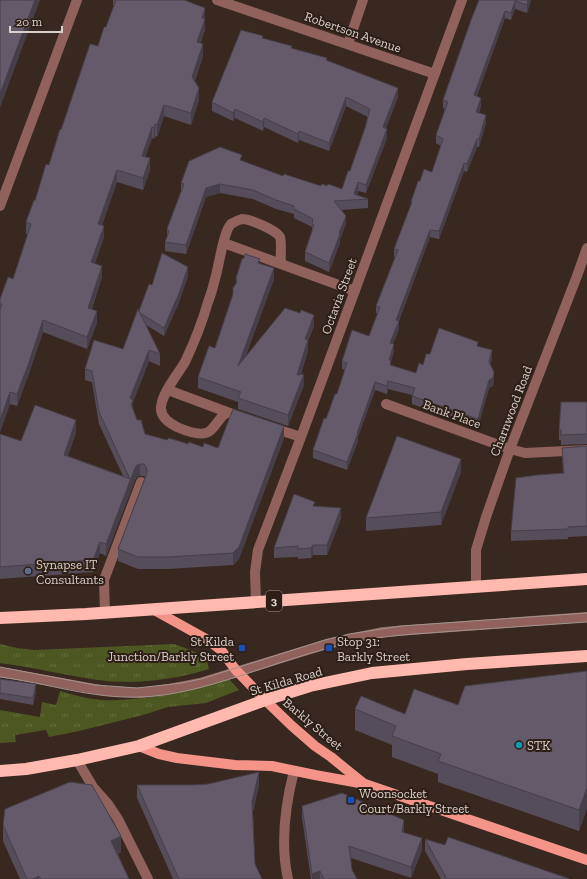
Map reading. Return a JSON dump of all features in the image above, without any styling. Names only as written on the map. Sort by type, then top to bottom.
[{"type":"highway","name":"3","points":[[0,618],[154,610],[587,579]]},
{"type":"highway","name":"St Kilda Road","points":[[0,771],[26,769],[77,760],[139,746],[265,700],[310,686],[372,673],[587,656]]},
{"type":"main road","name":"Barkly Street","points":[[154,610],[208,640],[221,650],[265,700],[310,742],[365,784]]},
{"type":"main road","name":"Barkly Street","points":[[139,746],[159,754],[177,758],[235,765],[272,766],[365,784],[587,860]]},
{"type":"street","points":[[0,206],[77,0]]},
{"type":"street","name":"Robertson Avenue","points":[[217,0],[244,4],[348,44],[435,74]]},
{"type":"street","points":[[348,44],[363,0]]},
{"type":"street","name":"Octavia Street","points":[[256,602],[255,572],[258,550],[301,438],[462,0]]},
{"type":"street","points":[[227,412],[220,418],[211,430],[204,434],[200,434],[183,430],[166,420],[161,413],[161,404],[193,345],[216,279],[228,229],[233,223],[244,219],[249,220],[275,232],[280,237],[281,264]]},
{"type":"street","points":[[224,243],[355,291]]},
{"type":"street","name":"Charnwood Road","points":[[476,587],[476,550],[486,517],[510,449],[582,277],[587,248]]},
{"type":"street","points":[[168,390],[301,438]]},
{"type":"street","name":"Bank Place","points":[[386,404],[510,449],[525,453],[587,450]]},
{"type":"street","points":[[105,612],[104,580],[141,482]]},
{"type":"street","points":[[0,672],[106,691],[141,693],[200,683],[327,644],[383,632],[587,617]]},
{"type":"street","points":[[77,760],[93,786],[118,819],[148,879]]},
{"type":"street","points":[[288,879],[283,846],[284,824],[294,771]]},
{"type":"green space","points":[[0,644],[34,650],[174,644],[206,657],[209,669],[167,679],[139,682],[97,680],[0,663]]},
{"type":"green space","points":[[229,679],[239,690],[206,703],[168,707],[143,715],[49,737],[46,730],[15,735],[16,742],[0,743],[0,710],[40,717],[42,702],[56,705],[60,691],[81,697],[122,700],[175,693]]},
{"type":"building","points":[[0,0],[35,0],[0,94]]},
{"type":"building","points":[[116,0],[184,0],[205,8],[202,18],[205,19],[197,42],[203,44],[192,77],[199,88],[191,113],[164,105],[157,125],[155,124],[154,128],[152,127],[142,156],[150,158],[143,178],[117,170],[98,224],[104,226],[91,262],[102,266],[88,308],[97,311],[87,337],[43,320],[17,394],[10,392],[0,420],[0,310],[2,304],[0,304],[0,299],[8,277],[13,279],[31,224],[26,222],[34,200],[35,201],[46,164],[49,165],[90,44],[98,46],[104,27],[106,27]]},
{"type":"building","points":[[479,0],[528,0],[527,5],[515,1],[511,13],[505,11],[474,95],[481,98],[476,112],[486,115],[479,139],[477,139],[467,164],[464,163],[439,231],[430,230],[396,320],[399,321],[390,343],[394,344],[389,360],[391,360],[390,365],[416,373],[419,363],[423,365],[426,354],[430,354],[439,328],[478,342],[477,346],[492,350],[489,362],[494,372],[493,378],[489,380],[478,419],[412,396],[415,388],[388,381],[387,386],[375,382],[347,462],[313,450],[324,418],[326,419],[335,394],[337,394],[347,363],[342,361],[352,330],[369,336],[380,307],[376,306],[398,250],[394,249],[412,202],[418,181],[420,181],[424,169],[432,172],[443,139],[436,135],[448,102],[443,100]]},
{"type":"building","points":[[241,30],[263,36],[262,38],[292,46],[291,48],[327,58],[326,60],[398,88],[383,127],[387,129],[366,185],[358,182],[354,194],[368,199],[334,201],[346,216],[329,263],[305,252],[314,225],[312,224],[313,219],[294,209],[294,206],[253,190],[220,184],[206,188],[186,245],[165,242],[169,231],[167,229],[184,184],[181,183],[189,161],[220,147],[242,155],[240,160],[283,176],[284,174],[321,186],[322,184],[327,186],[328,184],[342,189],[348,171],[350,171],[370,109],[346,97],[329,143],[299,131],[298,134],[264,118],[263,122],[235,109],[233,113],[212,102]]},
{"type":"building","points":[[162,253],[188,267],[177,299],[164,328],[139,311],[149,284],[152,285]]},
{"type":"building","points":[[245,254],[260,259],[258,263],[274,268],[238,366],[285,308],[300,313],[301,310],[314,315],[305,339],[308,340],[297,375],[304,374],[288,415],[238,398],[241,392],[198,377],[209,346],[215,348],[233,294],[233,288],[237,282],[236,278],[242,259],[244,258]]},
{"type":"building","points":[[138,309],[160,354],[149,350],[130,398],[133,401],[131,404],[137,420],[141,420],[145,434],[167,440],[169,438],[188,444],[189,442],[203,447],[204,443],[218,448],[233,409],[284,426],[239,547],[233,553],[168,557],[138,557],[118,549],[147,473],[144,464],[140,464],[135,468],[106,544],[100,542],[93,560],[0,567],[0,434],[21,441],[35,405],[76,420],[64,455],[130,479],[99,412],[92,371],[85,369],[94,340],[123,349]]},
{"type":"building","points":[[561,402],[587,402],[587,434],[561,435],[561,430],[559,430]]},
{"type":"building","points":[[397,436],[461,459],[441,512],[366,518]]},
{"type":"building","points":[[587,446],[587,526],[568,527],[568,529],[511,531],[516,478],[564,473],[562,448]]},
{"type":"building","points":[[294,494],[315,502],[313,506],[341,508],[327,545],[313,545],[311,548],[298,549],[298,546],[274,548]]},
{"type":"building","name":"STK","points":[[587,671],[587,788],[579,810],[438,761],[441,754],[392,736],[396,726],[355,709],[361,696],[405,714],[414,689],[458,705],[465,686]]},
{"type":"building","points":[[0,679],[36,684],[33,698],[0,693]]},
{"type":"building","points":[[259,772],[252,802],[255,864],[262,879],[179,879],[137,785],[208,784]]},
{"type":"building","points":[[70,782],[92,785],[121,836],[111,841],[129,879],[41,879],[39,876],[33,879],[27,879],[3,825],[5,809]]},
{"type":"building","points":[[342,793],[404,820],[402,832],[422,838],[411,867],[349,846],[352,870],[357,879],[324,879],[320,871],[312,874],[302,806]]},
{"type":"building","points":[[448,837],[570,879],[447,879],[425,839],[445,845]]},
{"type":"tram line","points":[[0,667],[95,685],[137,688],[182,683],[201,679],[325,640],[349,634],[401,626],[587,613]]},
{"type":"tram line","points":[[0,677],[104,696],[140,697],[166,695],[203,687],[308,654],[363,640],[389,636],[587,622]]},
{"type":"place","name":"Synapse IT Consultants","points":[[28,571]]},
{"type":"place","name":"St Kilda Junction/Barkly Street","points":[[242,648]]},
{"type":"place","name":"Stop 31: Barkly Street","points":[[329,648]]},
{"type":"place","name":"STK","points":[[519,745]]},
{"type":"place","name":"Woonsocket Court/Barkly Street","points":[[351,800]]}]
